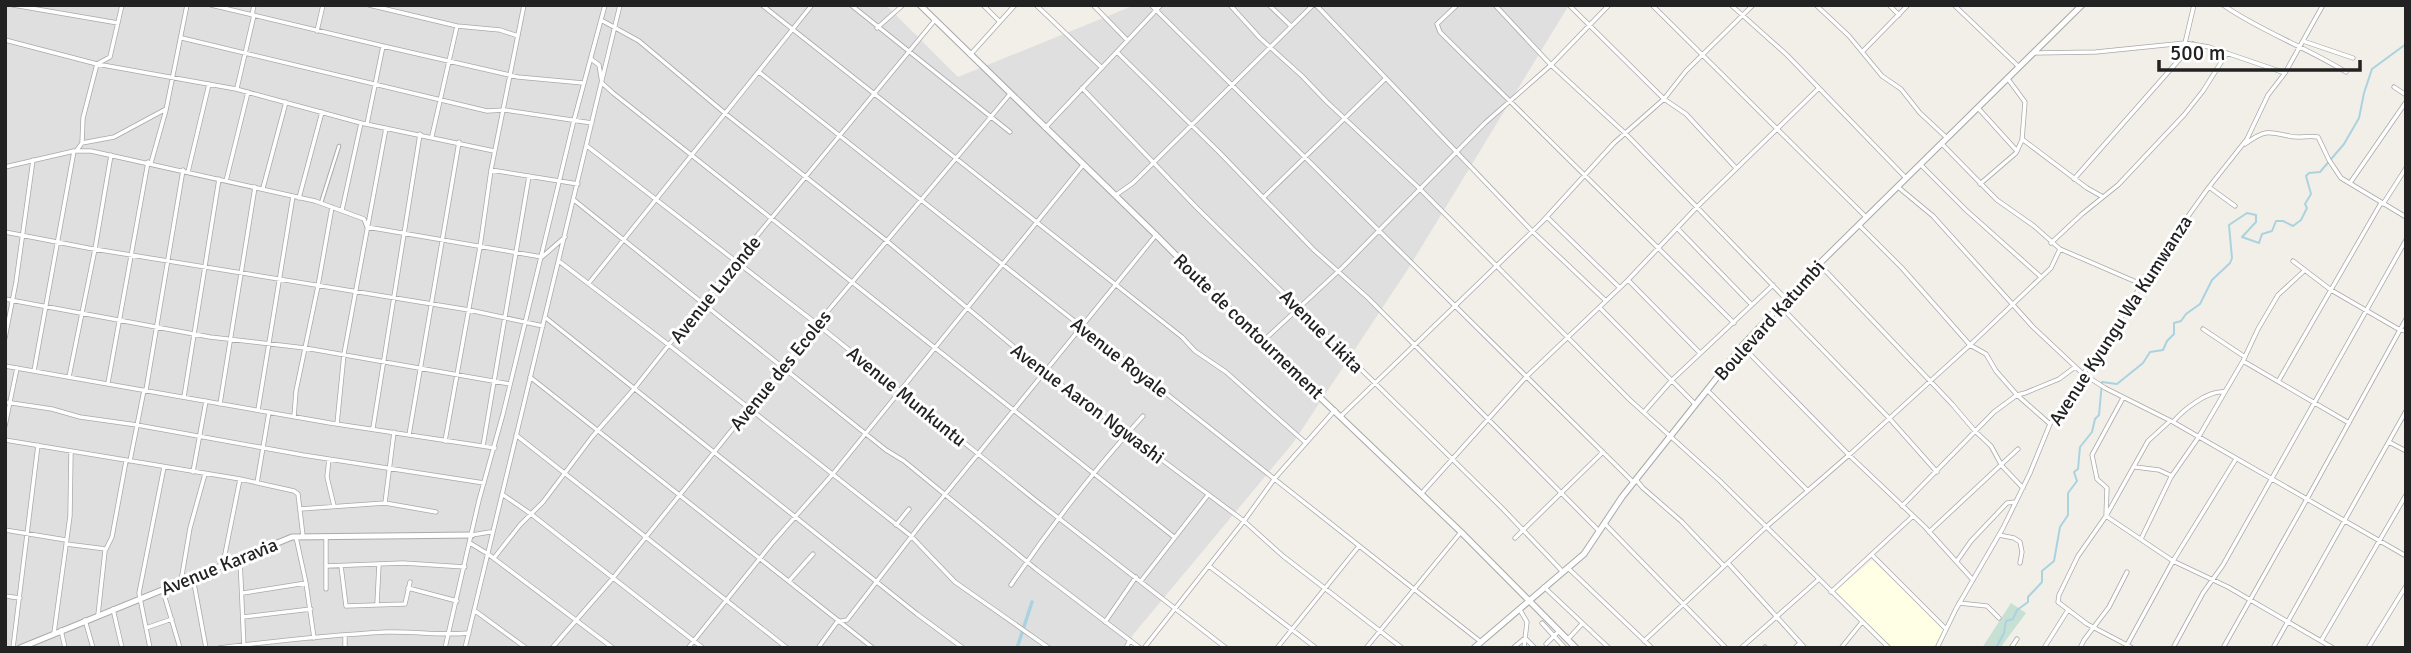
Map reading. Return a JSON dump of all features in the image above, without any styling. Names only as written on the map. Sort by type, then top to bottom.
[{"type":"street","points":[[13,5],[119,23]]},
{"type":"street","points":[[97,64],[108,60],[122,5]]},
{"type":"street","points":[[108,383],[150,163],[166,108],[187,5]]},
{"type":"street","points":[[211,5],[510,76],[584,83]]},
{"type":"street","points":[[236,89],[254,5]]},
{"type":"street","points":[[317,31],[323,5]]},
{"type":"street","points":[[369,5],[457,26],[500,30],[518,36]]},
{"type":"street","points":[[445,441],[480,247],[494,151],[505,110],[524,5]]},
{"type":"street","points":[[445,648],[574,120],[605,5]]},
{"type":"street","points":[[465,648],[620,5]]},
{"type":"street","points":[[762,5],[1036,220],[1195,351],[1226,372],[1306,443]]},
{"type":"street","points":[[589,283],[794,31],[812,5]]},
{"type":"street","points":[[850,5],[1010,132]]},
{"type":"street","points":[[877,27],[903,5]]},
{"type":"street","name":"Route de contournement","points":[[920,5],[1156,234],[1262,342],[1461,532],[1576,648]]},
{"type":"street","points":[[983,5],[999,21]]},
{"type":"street","points":[[970,55],[1015,5]]},
{"type":"street","points":[[1036,5],[1102,68]]},
{"type":"street","points":[[1093,5],[1127,40]]},
{"type":"street","points":[[1150,5],[1603,452],[1726,564],[1777,615],[1805,648]]},
{"type":"street","points":[[1045,128],[1161,5]]},
{"type":"street","points":[[1230,5],[1644,412],[1720,481],[1889,648]]},
{"type":"street","points":[[1269,5],[1291,26]]},
{"type":"street","points":[[1115,195],[1133,183],[1315,5],[1532,231],[1606,301]]},
{"type":"street","points":[[1457,5],[1437,24],[1440,32],[1734,323]]},
{"type":"street","points":[[1495,5],[1551,65],[1625,133],[1786,299]]},
{"type":"street","points":[[1569,5],[1664,99],[1686,114],[1736,168]]},
{"type":"street","points":[[1262,342],[1339,271],[1457,150],[1551,65],[1609,5]]},
{"type":"street","points":[[1652,5],[1866,217]]},
{"type":"street","points":[[1731,5],[1787,55],[1906,178]]},
{"type":"street","points":[[1340,416],[1547,217],[1625,133],[1664,99],[1702,55],[1753,5]]},
{"type":"street","points":[[1816,5],[1863,51],[1882,76],[1901,89],[1980,184],[1997,200],[2034,226],[2060,249],[2141,284]]},
{"type":"street","points":[[1889,5],[1899,15]]},
{"type":"street","points":[[1863,51],[1908,5]]},
{"type":"street","points":[[1954,5],[2020,68]]},
{"type":"street","name":"Boulevard Katumbi","points":[[1474,648],[1584,555],[1622,497],[1742,346],[1819,264],[2082,5]]},
{"type":"street","points":[[2185,43],[2194,5]]},
{"type":"street","points":[[2223,5],[2273,35],[2300,46],[2346,72]]},
{"type":"street","name":"Avenue Kyungu Wa Kumwanza","points":[[1937,648],[2023,488],[2050,424],[2141,284],[2250,134],[2268,95],[2285,73],[2323,5]]},
{"type":"street","points":[[601,20],[608,26],[615,27]]},
{"type":"street","name":"Avenue Luzonde","points":[[494,558],[934,20]]},
{"type":"street","points":[[432,136],[457,26]]},
{"type":"street","points":[[598,32],[608,26]]},
{"type":"street","name":"Avenue Aaron Ngwashi","points":[[615,27],[639,41],[1044,372],[1244,521],[1402,648]]},
{"type":"street","points":[[181,38],[487,111],[505,110],[592,124]]},
{"type":"street","points":[[5,40],[97,64],[236,89],[361,123],[494,151]]},
{"type":"street","points":[[2303,41],[2353,58]]},
{"type":"street","points":[[2035,53],[2096,52],[2185,43],[2227,53],[2285,73]]},
{"type":"street","points":[[2074,179],[2193,44]]},
{"type":"street","points":[[367,124],[383,46]]},
{"type":"street","points":[[1117,52],[1314,250],[1368,298],[1600,532]]},
{"type":"street","points":[[2051,243],[2118,185],[2187,112],[2227,53]]},
{"type":"street","points":[[591,59],[600,68],[603,83],[692,156],[1174,537]]},
{"type":"street","points":[[600,68],[607,62]]},
{"type":"street","points":[[82,143],[83,118],[97,64]]},
{"type":"street","name":"Avenue Royale","points":[[759,72],[1481,642]]},
{"type":"street","points":[[1264,197],[1306,159],[1385,78]]},
{"type":"street","points":[[1980,184],[2017,151],[2022,139],[2025,102],[2008,79]]},
{"type":"street","points":[[98,615],[106,549],[112,537],[145,390],[186,171],[209,84]]},
{"type":"street","points":[[2394,87],[2406,95]]},
{"type":"street","name":"Avenue Likita","points":[[1082,88],[1203,214],[1375,385],[1524,530],[1651,648]]},
{"type":"street","points":[[1421,494],[1526,377],[1628,280],[1697,207],[1818,89]]},
{"type":"street","points":[[226,181],[248,92]]},
{"type":"street","name":"Avenue des Ecoles","points":[[552,648],[613,579],[817,324],[1010,93]]},
{"type":"street","points":[[263,189],[286,102]]},
{"type":"street","points":[[2350,183],[2406,102]]},
{"type":"street","points":[[34,371],[75,150],[82,143],[114,137],[166,108]]},
{"type":"street","points":[[1978,108],[2017,151]]},
{"type":"street","points":[[299,198],[322,112]]},
{"type":"street","points":[[342,211],[361,123]]},
{"type":"street","points":[[337,424],[344,355],[386,128]]},
{"type":"street","points":[[2239,149],[2262,133],[2268,132],[2291,137],[2318,137],[2337,174],[2406,217]]},
{"type":"street","points":[[373,428],[420,134]]},
{"type":"street","points":[[2022,139],[2074,179],[2103,197]]},
{"type":"street","points":[[409,435],[459,142]]},
{"type":"street","points":[[321,203],[338,146]]},
{"type":"street","name":"Avenue Munkuntu","points":[[587,146],[817,324],[1058,518],[1226,648]]},
{"type":"street","points":[[5,167],[75,150],[110,155],[321,203],[364,219],[367,227]]},
{"type":"street","points":[[69,377],[95,249],[110,155]]},
{"type":"street","points":[[5,338],[33,160]]},
{"type":"street","points":[[688,648],[1083,165]]},
{"type":"street","points":[[1920,165],[1973,218],[2041,277]]},
{"type":"street","points":[[2279,380],[2330,290],[2406,168]]},
{"type":"street","points":[[491,170],[578,184]]},
{"type":"street","points":[[483,446],[529,176]]},
{"type":"street","points":[[184,397],[219,179]]},
{"type":"street","points":[[220,404],[255,187]]},
{"type":"street","points":[[1898,187],[1933,216],[2012,304],[2075,368],[2105,388],[2171,422],[2406,556]]},
{"type":"street","points":[[2209,187],[2235,206]]},
{"type":"street","points":[[258,410],[293,196]]},
{"type":"street","points":[[574,200],[1026,561],[1142,648],[1209,566],[1275,478],[1335,411]]},
{"type":"street","points":[[294,417],[296,391],[332,207]]},
{"type":"street","points":[[1547,217],[1619,287]]},
{"type":"street","points":[[1858,225],[1902,268],[1970,345],[1986,354],[1996,371],[2017,394],[2050,424]]},
{"type":"street","points":[[367,227],[542,257],[565,237]]},
{"type":"street","points":[[1677,228],[1752,305]]},
{"type":"street","points":[[5,232],[469,310],[544,326]]},
{"type":"street","points":[[818,648],[837,622],[847,620],[911,536],[1156,234]]},
{"type":"street","points":[[2173,648],[2406,240]]},
{"type":"street","points":[[1644,641],[1766,527],[1970,345],[2051,268],[2060,249]]},
{"type":"street","points":[[2293,261],[2330,290],[2406,331]]},
{"type":"street","points":[[559,262],[911,536],[956,582],[1049,648]]},
{"type":"street","points":[[1819,264],[1991,446],[2002,464],[2023,488]]},
{"type":"street","points":[[2141,539],[2172,476],[2225,392],[2278,295],[2305,270]]},
{"type":"street","points":[[1628,280],[1700,353]]},
{"type":"street","points":[[1644,412],[1672,380],[1773,285]]},
{"type":"street","points":[[5,299],[194,334],[305,348],[510,384]]},
{"type":"street","points":[[1780,306],[1889,418],[1937,472]]},
{"type":"street","points":[[1600,307],[1695,404]]},
{"type":"street","points":[[545,318],[963,648]]},
{"type":"street","points":[[2222,648],[2406,318]]},
{"type":"street","points":[[2203,329],[2244,359],[2349,422]]},
{"type":"street","points":[[1742,346],[1929,532],[1973,580]]},
{"type":"street","points":[[5,366],[294,417],[495,447]]},
{"type":"street","points":[[5,426],[7,403],[17,368]]},
{"type":"street","points":[[1902,506],[1993,412],[2017,394],[2059,379],[2075,368]]},
{"type":"street","points":[[530,377],[873,648]]},
{"type":"street","points":[[1707,390],[1808,490]]},
{"type":"street","points":[[2225,392],[2215,392],[2152,435],[2137,467],[2078,556],[2057,598],[2058,602],[2128,647],[2173,561],[2236,459]]},
{"type":"street","points":[[2106,516],[2107,488],[2097,479],[2092,455],[2123,398]]},
{"type":"street","points":[[193,472],[206,401]]},
{"type":"street","points":[[7,403],[262,448],[484,483]]},
{"type":"street","points":[[2273,648],[2406,411]]},
{"type":"street","points":[[257,483],[270,412]]},
{"type":"street","points":[[1011,585],[1058,518],[1143,416]]},
{"type":"street","points":[[386,503],[394,432]]},
{"type":"street","points":[[516,435],[787,648]]},
{"type":"street","points":[[5,440],[240,479],[297,492],[300,536],[314,638]]},
{"type":"street","points":[[2389,442],[2406,451]]},
{"type":"street","points":[[13,648],[38,445]]},
{"type":"street","points":[[1929,532],[2018,449]]},
{"type":"street","points":[[54,633],[70,516],[71,451]]},
{"type":"street","points":[[1515,538],[1603,452]]},
{"type":"street","points":[[329,459],[327,477],[334,506]]},
{"type":"street","points":[[150,648],[139,593],[164,467]]},
{"type":"street","points":[[2137,467],[2159,470],[2172,476]]},
{"type":"street","points":[[181,581],[190,528],[205,474]]},
{"type":"street","points":[[223,564],[240,479]]},
{"type":"street","points":[[502,494],[703,648]]},
{"type":"street","points":[[1141,581],[1208,495]]},
{"type":"street","points":[[2315,648],[2406,495]]},
{"type":"street","points":[[1957,561],[1971,541],[2007,503],[2015,502]]},
{"type":"street","points":[[300,509],[386,503],[436,512]]},
{"type":"street","points":[[896,525],[909,509]]},
{"type":"street","points":[[1831,592],[1913,516]]},
{"type":"street","points":[[2106,516],[2173,561],[2213,579],[2333,648]]},
{"type":"street","points":[[1605,524],[1726,648]]},
{"type":"street","points":[[5,530],[106,549]]},
{"type":"street","points":[[471,535],[491,532]]},
{"type":"street","points":[[1366,648],[1461,532]]},
{"type":"street","name":"Avenue Karavia","points":[[20,648],[36,645],[54,633],[113,608],[300,536],[471,535]]},
{"type":"street","points":[[1999,535],[2020,542],[2020,564]]},
{"type":"street","points":[[326,589],[327,537]]},
{"type":"street","points":[[470,542],[613,648]]},
{"type":"street","points":[[1277,648],[1359,545]]},
{"type":"street","points":[[789,581],[813,554]]},
{"type":"street","points":[[1872,555],[1946,629]]},
{"type":"street","points":[[240,557],[244,646]]},
{"type":"street","points":[[326,566],[379,564],[465,567]]},
{"type":"street","points":[[377,604],[379,564]]},
{"type":"street","points":[[341,566],[345,605],[405,604],[410,582]]},
{"type":"street","points":[[1209,566],[1316,648]]},
{"type":"street","points":[[2080,648],[2115,596],[2127,572]]},
{"type":"street","points":[[192,576],[205,648]]},
{"type":"street","points":[[1105,622],[1136,577]]},
{"type":"street","points":[[1741,648],[1818,580]]},
{"type":"street","points":[[242,593],[306,583]]},
{"type":"street","points":[[2368,648],[2406,586]]},
{"type":"street","points":[[1544,587],[1609,648]]},
{"type":"street","points":[[408,588],[457,601]]},
{"type":"street","points":[[163,589],[180,648]]},
{"type":"street","points":[[5,596],[20,598]]},
{"type":"street","points":[[1959,603],[1987,606],[1998,618]]},
{"type":"street","points":[[113,608],[122,648]]},
{"type":"street","points":[[1519,608],[1527,622],[1524,648]]},
{"type":"street","points":[[243,617],[311,609]]},
{"type":"street","points":[[474,610],[526,648]]},
{"type":"street","points":[[2044,648],[2068,610]]},
{"type":"street","points":[[146,628],[172,619]]},
{"type":"street","points":[[85,620],[93,648]]},
{"type":"street","points":[[1841,648],[1862,622]]},
{"type":"street","points":[[1542,623],[1565,648]]},
{"type":"street","points":[[1568,639],[1582,624]]},
{"type":"street","points":[[61,630],[65,648]]},
{"type":"street","points":[[219,648],[412,631],[455,635],[469,633]]},
{"type":"street","points":[[1546,644],[1559,631]]},
{"type":"street","points":[[345,636],[345,648]]},
{"type":"street","points":[[1513,648],[1525,638]]},
{"type":"street","points":[[1525,638],[1535,648]]},
{"type":"street","points":[[2011,648],[2017,639]]},
{"type":"street","points":[[1126,648],[1130,640]]},
{"type":"street","points":[[1794,648],[1800,643]]},
{"type":"shaded area","points":[[5,5],[886,5],[958,77],[1135,5],[1569,5],[1408,269],[1293,443],[1122,648],[5,648]]},
{"type":"shaded area","points":[[1872,560],[1946,629],[1935,648],[1893,648],[1835,591]]},
{"type":"shaded area","points":[[2011,603],[2026,613],[2000,648],[1982,648]]},
{"type":"waterway","points":[[1996,648],[2004,633],[2006,621],[2013,619],[2017,610],[2028,602],[2028,597],[2042,582],[2042,571],[2054,561],[2060,527],[2068,515],[2068,493],[2077,481],[2074,472],[2078,469],[2080,447],[2092,432],[2095,419],[2099,415],[2102,382],[2117,384],[2143,363],[2150,352],[2163,350],[2174,334],[2174,323],[2181,321],[2200,304],[2212,280],[2230,263],[2232,258],[2229,225],[2247,213],[2256,215],[2256,222],[2242,237],[2259,243],[2262,234],[2272,231],[2276,221],[2293,226],[2301,220],[2311,194],[2306,176],[2320,172],[2344,144],[2359,118],[2372,69],[2406,44]]},
{"type":"waterway","points":[[1017,648],[1032,602]]}]
